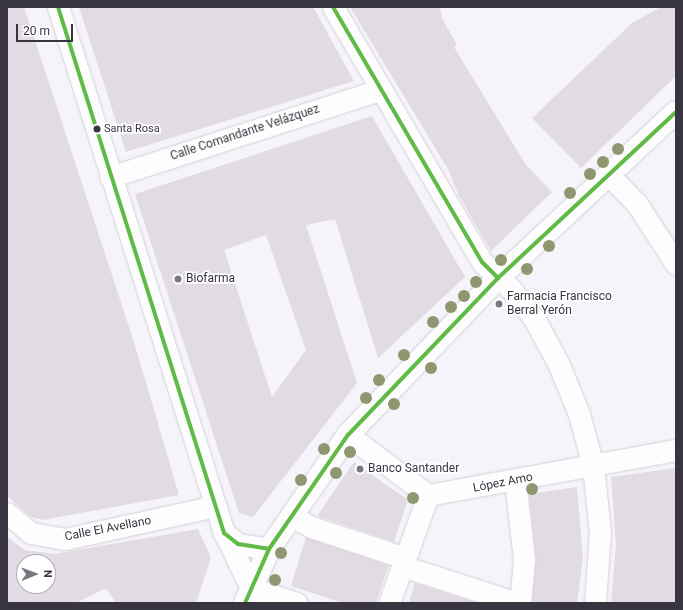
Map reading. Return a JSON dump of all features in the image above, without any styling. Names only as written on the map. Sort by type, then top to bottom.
[{"type":"main road","points":[[248,596],[269,549],[348,435],[498,278],[676,112]]},
{"type":"street","points":[[58,7],[215,506],[248,596],[298,603]]},
{"type":"street","points":[[333,7],[379,90],[482,262],[511,289],[535,320],[559,365],[579,414],[593,466],[600,532],[595,603]]},
{"type":"street","name":"Calle Comandante Velázquez","points":[[110,176],[379,90]]},
{"type":"street","points":[[608,174],[637,204],[676,264]]},
{"type":"street","points":[[348,435],[428,495],[389,603]]},
{"type":"street","name":"López Amo","points":[[428,495],[676,450]]},
{"type":"street","points":[[515,480],[524,560],[520,603]]},
{"type":"street","name":"Calle El Avellano","points":[[7,513],[31,533],[65,539],[215,506]]},
{"type":"street","points":[[292,516],[314,528],[517,603]]},
{"type":"street","points":[[224,533],[238,544],[269,549]]},
{"type":"building","points":[[7,7],[24,7],[134,342],[179,495],[43,520],[31,517],[7,496]]},
{"type":"building","points":[[79,7],[313,7],[354,81],[126,152]]},
{"type":"building","points":[[350,7],[440,7],[442,18],[457,45],[454,47],[526,165],[552,192],[491,251],[459,196],[448,169]]},
{"type":"building","points":[[661,7],[676,7],[676,76],[581,168],[532,118],[632,23]]},
{"type":"building","points":[[372,116],[465,277],[378,358],[335,219],[306,225],[357,383],[253,517],[239,513],[135,194]],"holes":[[[266,235],[306,350],[272,397],[224,250]]]},
{"type":"building","points":[[354,462],[408,500],[394,542],[317,516]]},
{"type":"building","points":[[676,468],[676,603],[611,603],[616,545],[611,477]]},
{"type":"building","points":[[577,487],[583,559],[577,603],[532,603],[536,559],[529,494]]},
{"type":"building","points":[[198,529],[211,558],[196,603],[116,603],[106,588],[76,603],[7,603],[7,537],[25,550],[54,554]]},
{"type":"building","points":[[306,537],[389,565],[376,603],[343,603],[291,586]]},
{"type":"building","points":[[415,583],[478,603],[409,603]]},
{"type":"transit line","points":[[58,7],[224,533],[238,544],[269,549]]},
{"type":"transit line","points":[[333,7],[482,262],[498,278]]},
{"type":"transit line","points":[[245,603],[269,549],[348,435],[498,278],[676,112]]},
{"type":"place","name":"Santa Rosa","points":[[97,129]]},
{"type":"place","name":"Biofarma","points":[[178,279]]},
{"type":"place","name":"Farmacia Francisco Berral Yerón","points":[[499,304]]},
{"type":"place","name":"Banco Santander","points":[[360,469]]}]
